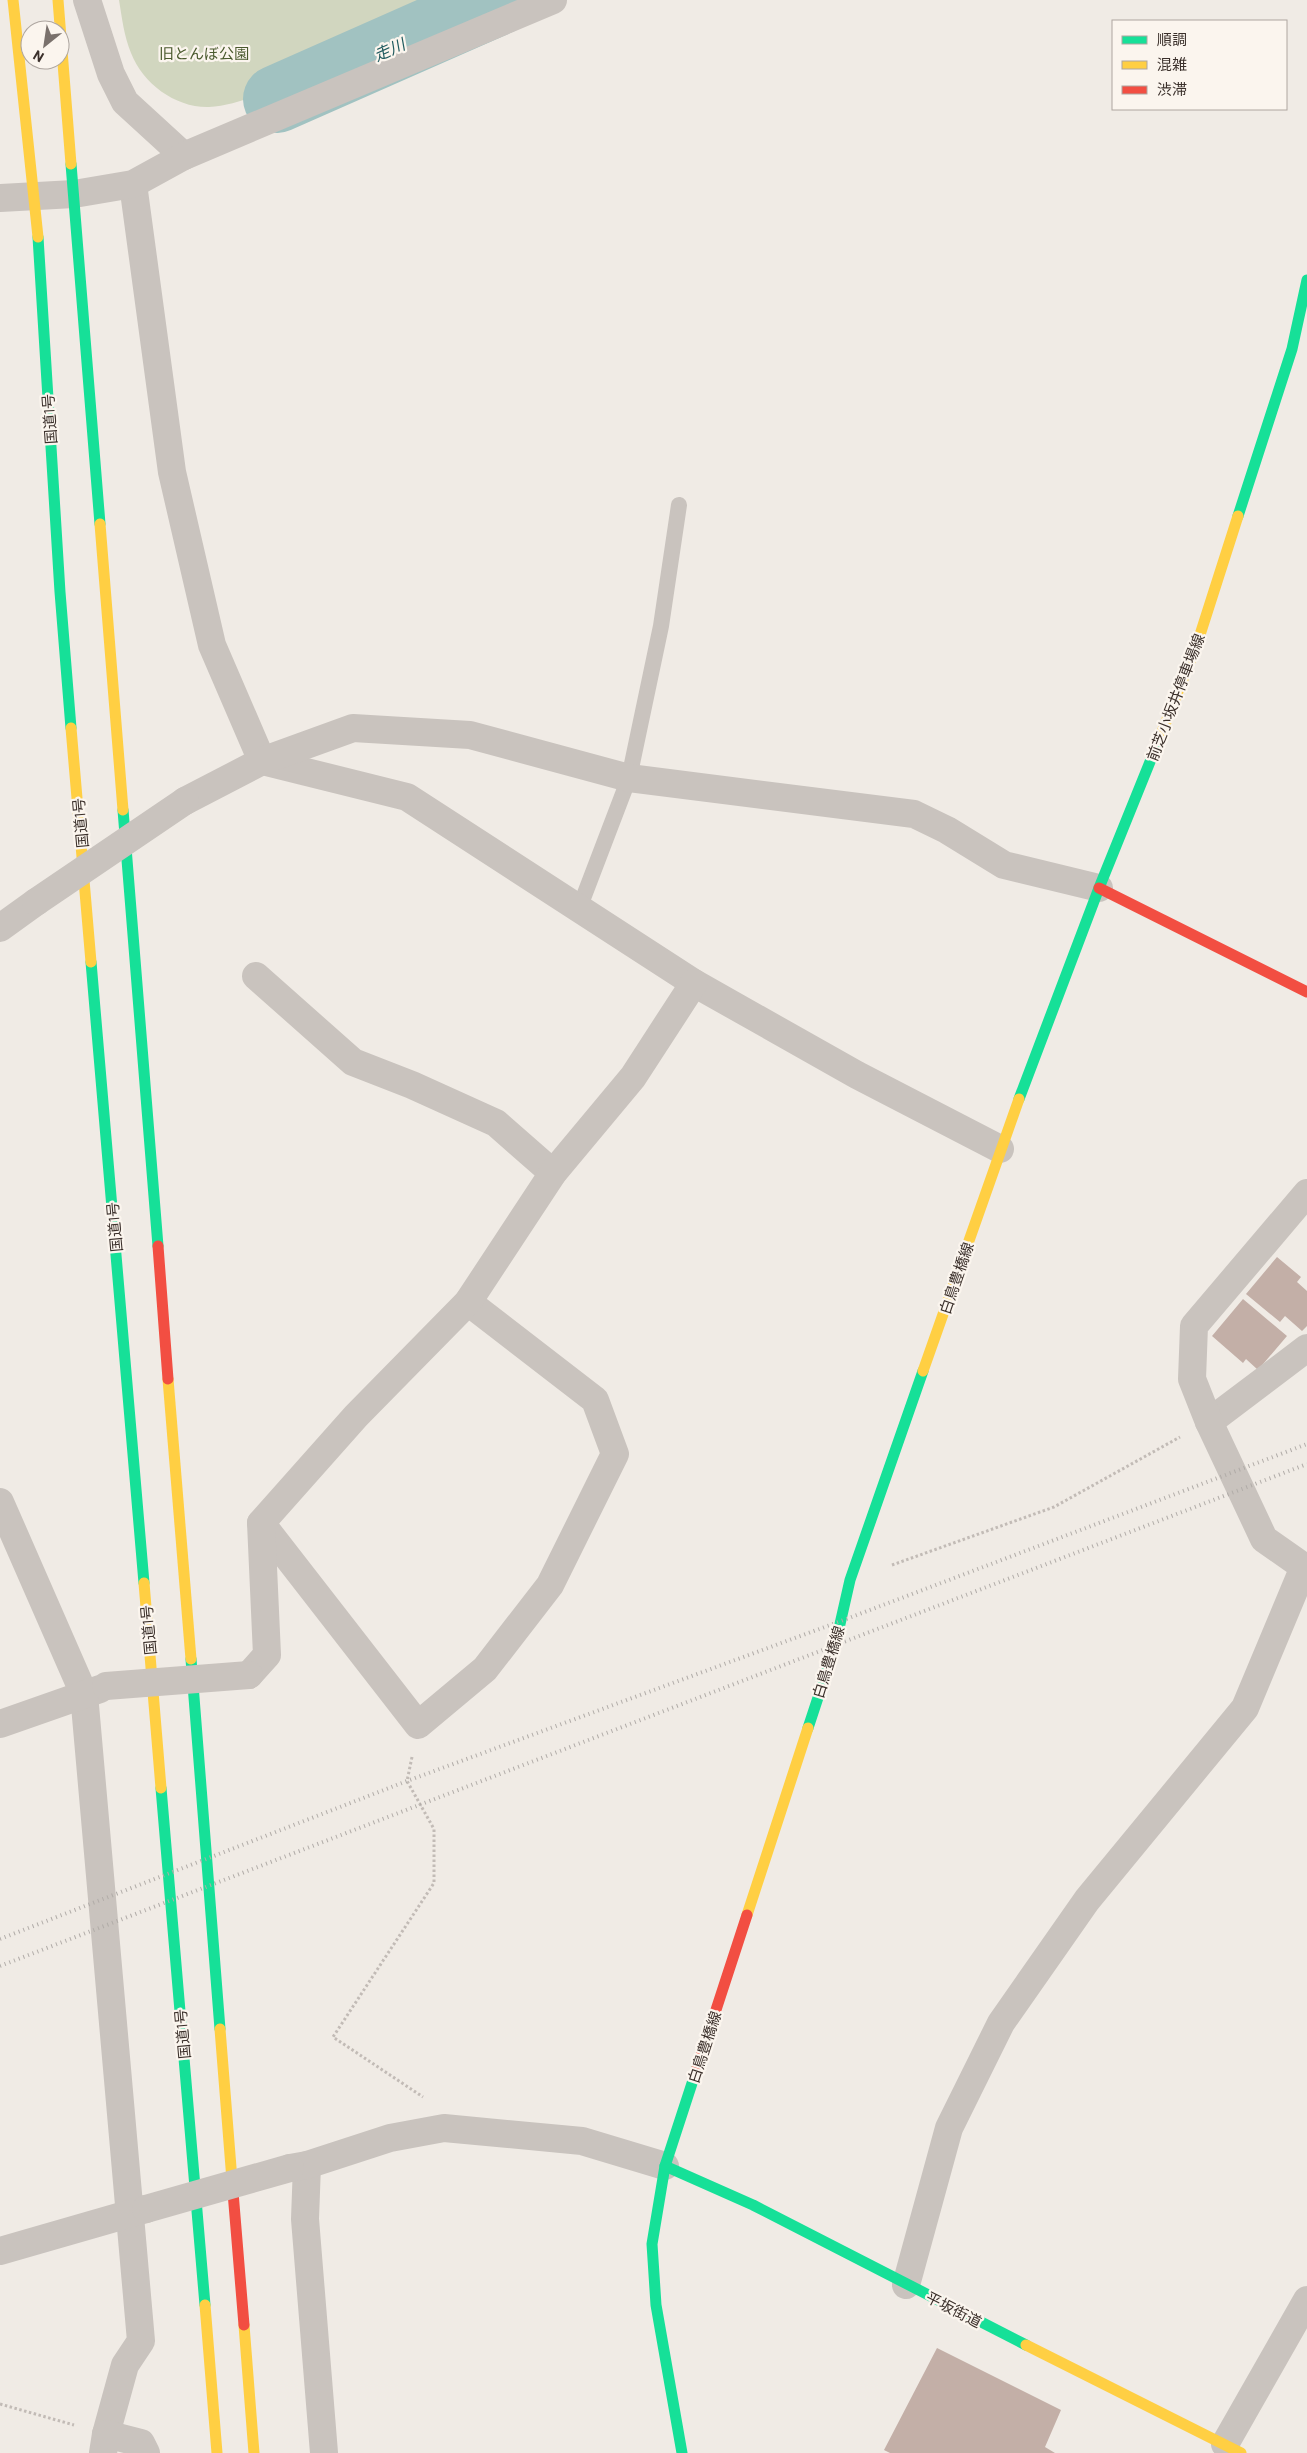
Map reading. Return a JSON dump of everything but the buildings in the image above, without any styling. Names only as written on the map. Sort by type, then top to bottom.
[{"type":"main road","name":"国道1号","points":[[13,0],[35,197],[60,592],[218,2453]]},
{"type":"main road","points":[[58,0],[254,2453]]},
{"type":"main road","name":"前芝小坂井停車場線","points":[[1100,888],[1198,641],[1292,349],[1307,280]]},
{"type":"main road","points":[[1100,888],[1307,992]]},
{"type":"main road","name":"白鳥豊橋線","points":[[682,2453],[656,2304],[652,2244],[665,2166],[835,1646],[850,1580],[1000,1149],[1100,888]]},
{"type":"main road","name":"平坂街道","points":[[665,2166],[753,2205],[906,2285],[1233,2449]]},
{"type":"street","points":[[87,0],[111,74],[125,102],[184,156]]},
{"type":"street","points":[[0,198],[74,194],[133,184],[184,156],[553,0]]},
{"type":"street","points":[[133,184],[172,472],[212,645],[262,761]]},
{"type":"street","points":[[0,928],[186,801],[262,761],[353,728],[470,735],[629,778],[914,814],[947,830],[1004,865],[1100,888]]},
{"type":"street","points":[[262,761],[407,797],[694,983],[857,1075],[1000,1149]]},
{"type":"street","points":[[256,976],[353,1062],[412,1085],[496,1123],[553,1173]]},
{"type":"street","points":[[0,1724],[95,1690],[249,1675],[267,1655],[261,1523],[356,1416],[468,1302],[553,1173],[634,1078],[694,983]]},
{"type":"street","points":[[906,2285],[948,2128],[1001,2023],[1087,1900],[1245,1708],[1306,1567],[1264,1539],[1209,1422],[1192,1379],[1194,1326],[1307,1193]]},
{"type":"street","points":[[261,1523],[418,1725],[484,1669],[550,1585],[615,1454],[595,1400],[468,1302]]},
{"type":"street","points":[[1209,1422],[1307,1348]]},
{"type":"street","points":[[0,1502],[95,1690],[138,2211],[141,2341],[126,2365],[104,2443],[141,2442],[146,2453]]},
{"type":"street","points":[[0,2250],[299,2166],[390,2138],[444,2128],[582,2141],[665,2166]]},
{"type":"street","points":[[299,2166],[306,2219],[324,2453]]},
{"type":"street","points":[[1233,2449],[1307,2300]]},
{"type":"lane","points":[[579,909],[629,778],[661,626],[680,505]]},
{"type":"path","points":[[850,1580],[1054,1507],[1209,1422]]},
{"type":"path","points":[[418,1725],[407,1781],[434,1829],[434,1883],[333,2037],[426,2099],[444,2128]]},
{"type":"path","points":[[0,2404],[104,2443]]},
{"type":"green space","name":"旧とんぼ公園","points":[[119,0],[476,0],[269,91],[232,103],[209,107],[197,106],[173,99],[152,84],[144,75],[136,64],[129,47]]},
{"type":"waterway","name":"走川","points":[[277,99],[501,0]]},
{"type":"railway","points":[[0,1939],[407,1781],[841,1621],[1307,1444]]},
{"type":"railway","points":[[0,1966],[1307,1464]]},
{"type":"traffic: fast","points":[[71,164],[100,524]]},
{"type":"traffic: fast","points":[[38,237],[60,592],[71,728]]},
{"type":"traffic: fast","points":[[1238,516],[1292,349],[1307,280]]},
{"type":"traffic: fast","points":[[1019,1099],[1099,888],[1160,737]]},
{"type":"traffic: fast","points":[[123,810],[158,1246]]},
{"type":"traffic: fast","points":[[91,962],[144,1583]]},
{"type":"traffic: fast","points":[[808,1728],[835,1646],[850,1580],[923,1371]]},
{"type":"traffic: fast","points":[[191,1659],[220,2029]]},
{"type":"traffic: fast","points":[[161,1788],[205,2305]]},
{"type":"traffic: fast","points":[[682,2453],[656,2305],[652,2244],[665,2166],[697,2068]]},
{"type":"traffic: fast","points":[[665,2166],[753,2205],[1026,2345]]},
{"type":"traffic: slow","points":[[13,0],[38,237]]},
{"type":"traffic: slow","points":[[58,0],[71,164]]},
{"type":"traffic: slow","points":[[1160,737],[1198,641],[1238,516]]},
{"type":"traffic: slow","points":[[100,524],[123,810]]},
{"type":"traffic: slow","points":[[71,728],[91,962]]},
{"type":"traffic: slow","points":[[923,1371],[1019,1099]]},
{"type":"traffic: slow","points":[[168,1379],[191,1659]]},
{"type":"traffic: slow","points":[[144,1583],[161,1788]]},
{"type":"traffic: slow","points":[[747,1915],[808,1728]]},
{"type":"traffic: slow","points":[[220,2029],[232,2180]]},
{"type":"traffic: slow","points":[[205,2305],[217,2453]]},
{"type":"traffic: slow","points":[[244,2325],[254,2453]]},
{"type":"traffic: slow","points":[[1026,2345],[1241,2453]]},
{"type":"traffic: jam","points":[[1099,888],[1307,992]]},
{"type":"traffic: jam","points":[[158,1246],[168,1379]]},
{"type":"traffic: jam","points":[[697,2068],[747,1915]]},
{"type":"traffic: jam","points":[[232,2180],[244,2325]]}]
